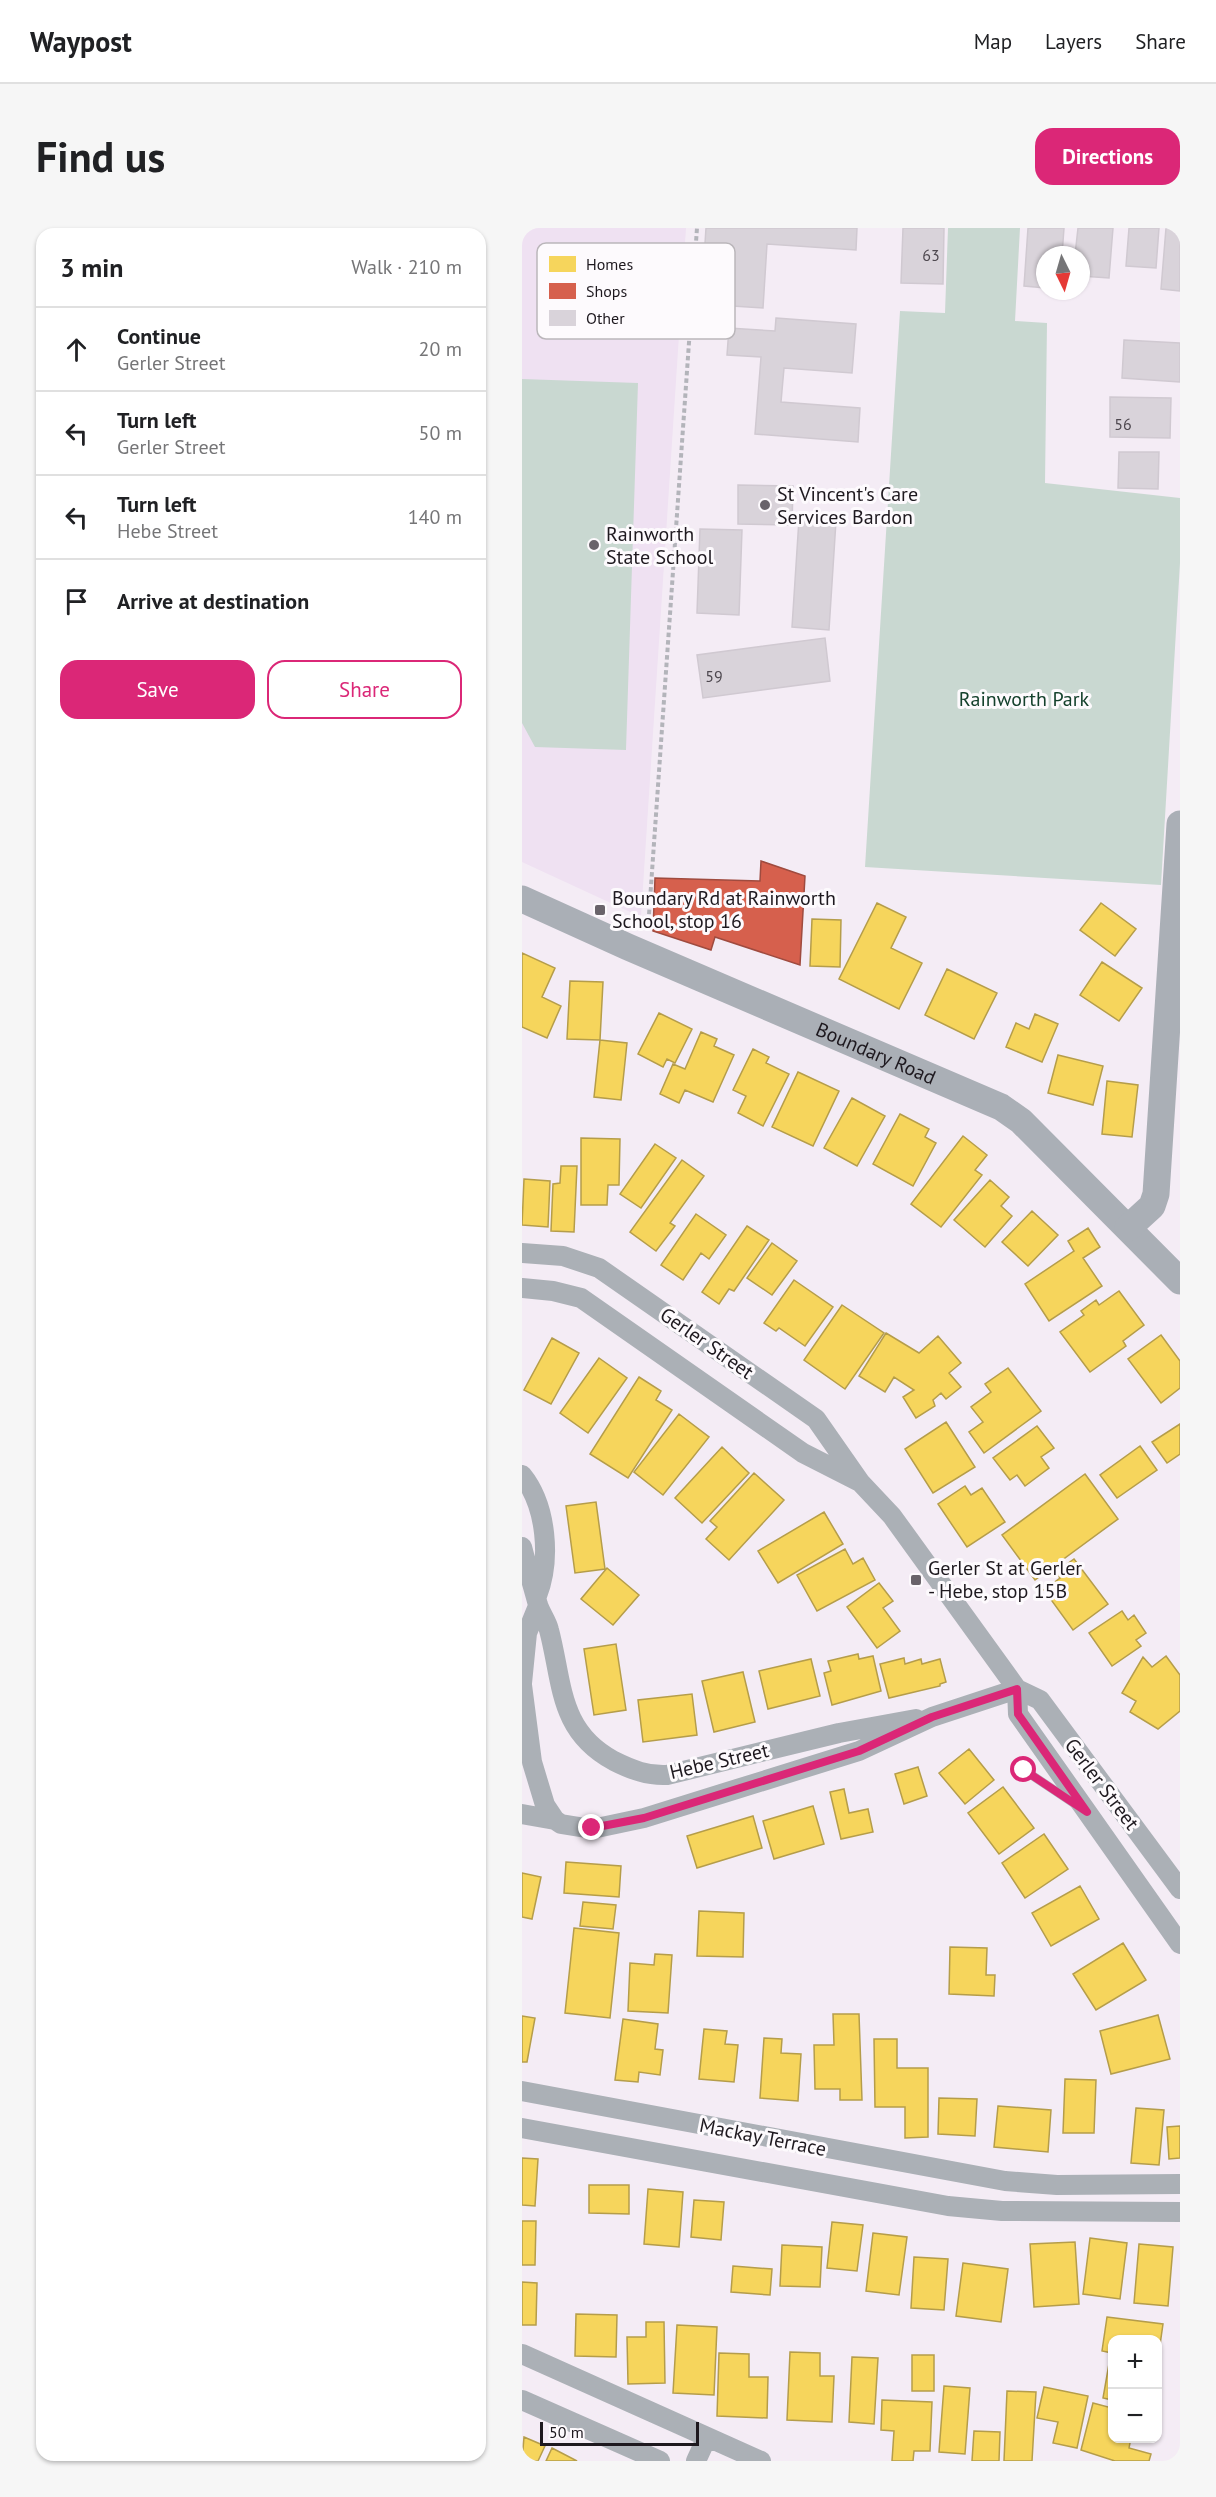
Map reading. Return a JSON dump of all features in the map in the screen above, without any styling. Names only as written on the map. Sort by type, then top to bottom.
[{"type":"main road","points":[[1128,1228],[1152,1206],[1156,1194],[1176,975],[1180,824]]},
{"type":"main road","name":"Boundary Road","points":[[522,899],[628,947],[976,1094],[1001,1107],[1021,1121],[1180,1281]]},
{"type":"street","name":"Gerler Street","points":[[522,1253],[563,1256],[599,1268],[816,1419],[860,1482],[892,1516],[1017,1689],[1040,1700],[1180,1888]]},
{"type":"street","name":"Gerler Street","points":[[522,1288],[553,1291],[581,1299],[803,1453],[860,1482]]},
{"type":"street","points":[[522,1475],[535,1497],[541,1522],[545,1569],[538,1601],[527,1633],[522,1684],[534,1770],[540,1794],[555,1820]]},
{"type":"street","name":"Hebe Street","points":[[522,1547],[549,1631],[561,1692],[574,1724],[583,1737],[601,1753],[646,1774],[675,1773],[848,1731],[932,1717]]},
{"type":"street","name":"Gerler Street","points":[[1017,1689],[1018,1714],[1180,1944]]},
{"type":"street","name":"Hebe Street","points":[[522,1814],[555,1820],[579,1828],[631,1822],[859,1751],[932,1717],[1017,1689]]},
{"type":"street","name":"Mackay Terrace","points":[[522,2091],[1005,2181],[1057,2185],[1180,2184]]},
{"type":"street","name":"Mackay Terrace","points":[[522,2128],[900,2198],[1002,2211],[1180,2212]]},
{"type":"street","points":[[1002,2211],[1005,2181]]},
{"type":"street","points":[[522,2354],[761,2461]]},
{"type":"street","points":[[522,2400],[660,2461]]},
{"type":"street","points":[[696,2461],[707,2437]]},
{"type":"lane","name":"Gerler Street","points":[[1024,1770],[1087,1812]]},
{"type":"path","points":[[696,243],[697,228]]},
{"type":"path","points":[[648,929],[689,339]]},
{"type":"shaded area","name":"Rainworth State School","points":[[522,228],[686,228],[685,243],[537,243],[537,339],[679,339],[641,917],[522,862]]},
{"type":"green space","name":"Rainworth Park","points":[[948,228],[1020,228],[1015,321],[1047,323],[1045,483],[1180,498],[1180,563],[1161,885],[865,867],[900,311],[945,313]]},
{"type":"green space","points":[[522,379],[638,383],[626,750],[535,747],[522,723]]},
{"type":"building: Homes","points":[[877,903],[906,917],[891,948],[922,963],[899,1009],[839,979]]},
{"type":"building: Homes","points":[[1101,903],[1136,929],[1115,956],[1080,930]]},
{"type":"building: Homes","points":[[812,919],[841,920],[840,967],[810,966]]},
{"type":"building: Homes","points":[[522,953],[555,968],[542,997],[561,1006],[547,1038],[522,1027]]},
{"type":"building: Homes","points":[[1102,962],[1142,988],[1119,1021],[1080,995]]},
{"type":"building: Homes","points":[[947,969],[997,993],[974,1039],[925,1015]]},
{"type":"building: Homes","points":[[570,981],[603,982],[600,1040],[567,1039]]},
{"type":"building: Homes","points":[[659,1013],[692,1029],[675,1063],[667,1059],[663,1067],[638,1054]]},
{"type":"building: Homes","points":[[1035,1014],[1058,1024],[1042,1062],[1006,1047],[1016,1023],[1029,1029]]},
{"type":"building: Homes","points":[[701,1032],[717,1039],[714,1046],[734,1055],[713,1102],[685,1090],[679,1103],[660,1094],[673,1064],[685,1069]]},
{"type":"building: Homes","points":[[600,1040],[627,1043],[621,1100],[594,1097]]},
{"type":"building: Homes","points":[[753,1049],[769,1057],[766,1063],[789,1074],[763,1126],[738,1113],[746,1096],[733,1090]]},
{"type":"building: Homes","points":[[1058,1055],[1103,1066],[1093,1105],[1048,1093]]},
{"type":"building: Homes","points":[[798,1072],[839,1091],[813,1146],[772,1127]]},
{"type":"building: Homes","points":[[1107,1081],[1138,1085],[1132,1137],[1102,1134]]},
{"type":"building: Homes","points":[[852,1098],[885,1116],[857,1166],[824,1148]]},
{"type":"building: Homes","points":[[900,1114],[929,1129],[925,1137],[936,1143],[913,1186],[873,1164]]},
{"type":"building: Homes","points":[[963,1136],[987,1155],[975,1170],[982,1175],[941,1227],[911,1204]]},
{"type":"building: Homes","points":[[581,1138],[620,1139],[619,1185],[608,1185],[607,1205],[581,1205]]},
{"type":"building: Homes","points":[[655,1144],[676,1158],[641,1208],[620,1194]]},
{"type":"building: Homes","points":[[682,1160],[704,1176],[670,1223],[675,1226],[656,1251],[630,1232]]},
{"type":"building: Homes","points":[[561,1166],[577,1166],[574,1232],[551,1231],[553,1184],[560,1183]]},
{"type":"building: Homes","points":[[524,1179],[550,1181],[548,1227],[522,1225]]},
{"type":"building: Homes","points":[[990,1180],[1009,1197],[1001,1206],[1012,1216],[985,1247],[954,1220]]},
{"type":"building: Homes","points":[[1032,1211],[1058,1235],[1028,1266],[1002,1242]]},
{"type":"building: Homes","points":[[696,1214],[726,1235],[709,1259],[701,1253],[683,1280],[661,1265]]},
{"type":"building: Homes","points":[[747,1226],[769,1240],[734,1291],[729,1289],[719,1304],[702,1292]]},
{"type":"building: Homes","points":[[1088,1228],[1100,1247],[1083,1258],[1102,1286],[1049,1321],[1025,1284],[1074,1251],[1068,1241]]},
{"type":"building: Homes","points":[[772,1243],[797,1261],[772,1295],[747,1278]]},
{"type":"building: Homes","points":[[794,1280],[833,1307],[805,1346],[779,1328],[776,1331],[764,1323]]},
{"type":"building: Homes","points":[[1119,1291],[1144,1325],[1123,1341],[1126,1346],[1090,1372],[1060,1332],[1084,1315],[1081,1311],[1096,1300],[1099,1305]]},
{"type":"building: Homes","points":[[842,1305],[884,1333],[845,1389],[804,1360]]},
{"type":"building: Homes","points":[[886,1333],[919,1353],[938,1336],[961,1363],[949,1373],[961,1387],[946,1399],[941,1393],[933,1400],[935,1406],[916,1418],[903,1397],[914,1390],[894,1377],[885,1392],[859,1376]]},
{"type":"building: Homes","points":[[1161,1335],[1180,1361],[1180,1388],[1161,1403],[1128,1359]]},
{"type":"building: Homes","points":[[552,1338],[579,1353],[551,1404],[524,1390]]},
{"type":"building: Homes","points":[[599,1358],[627,1378],[588,1433],[560,1413]]},
{"type":"building: Homes","points":[[1008,1368],[1041,1411],[984,1453],[969,1432],[983,1422],[971,1407],[991,1392],[985,1384]]},
{"type":"building: Homes","points":[[639,1377],[661,1391],[656,1400],[672,1410],[628,1478],[590,1454]]},
{"type":"building: Homes","points":[[679,1414],[709,1437],[663,1495],[634,1472]]},
{"type":"building: Homes","points":[[946,1422],[975,1467],[933,1493],[905,1449]]},
{"type":"building: Homes","points":[[1180,1424],[1180,1454],[1167,1463],[1152,1442]]},
{"type":"building: Homes","points":[[1037,1426],[1054,1448],[1041,1457],[1049,1468],[1025,1486],[1017,1475],[1010,1480],[993,1458]]},
{"type":"building: Homes","points":[[1140,1446],[1157,1470],[1117,1498],[1100,1475]]},
{"type":"building: Homes","points":[[722,1447],[749,1473],[702,1523],[675,1498]]},
{"type":"building: Homes","points":[[754,1473],[784,1500],[729,1560],[706,1539],[717,1527],[710,1521]]},
{"type":"building: Homes","points":[[1085,1474],[1118,1519],[1035,1580],[1002,1535]]},
{"type":"building: Homes","points":[[965,1486],[971,1495],[982,1488],[1005,1522],[967,1547],[938,1504]]},
{"type":"building: Homes","points":[[596,1502],[605,1569],[575,1573],[566,1506]]},
{"type":"building: Homes","points":[[824,1512],[843,1544],[778,1583],[758,1551]]},
{"type":"building: Homes","points":[[845,1549],[853,1564],[863,1558],[875,1580],[817,1611],[797,1575]]},
{"type":"building: Homes","points":[[1074,1559],[1108,1604],[1073,1630],[1044,1590],[1060,1578],[1056,1572]]},
{"type":"building: Homes","points":[[607,1568],[639,1595],[613,1625],[581,1599]]},
{"type":"building: Homes","points":[[879,1583],[893,1601],[883,1608],[900,1631],[877,1648],[847,1607]]},
{"type":"building: Homes","points":[[1122,1611],[1128,1620],[1134,1615],[1146,1633],[1136,1640],[1141,1646],[1112,1666],[1089,1633]]},
{"type":"building: Homes","points":[[616,1644],[626,1710],[594,1715],[584,1649]]},
{"type":"building: Homes","points":[[858,1654],[859,1659],[873,1656],[881,1691],[832,1705],[824,1673],[831,1671],[828,1661]]},
{"type":"building: Homes","points":[[1166,1656],[1180,1675],[1180,1711],[1158,1729],[1130,1712],[1136,1701],[1122,1693],[1143,1657],[1152,1667]]},
{"type":"building: Homes","points":[[904,1658],[905,1664],[921,1659],[922,1664],[940,1659],[946,1682],[940,1686],[889,1698],[880,1664]]},
{"type":"building: Homes","points":[[811,1659],[820,1696],[768,1709],[759,1671]]},
{"type":"building: Homes","points":[[743,1672],[755,1722],[714,1732],[702,1681]]},
{"type":"building: Homes","points":[[692,1694],[697,1735],[643,1742],[638,1700]]},
{"type":"building: Homes","points":[[969,1749],[994,1780],[965,1804],[939,1773]]},
{"type":"building: Homes","points":[[918,1767],[927,1796],[904,1804],[895,1774]]},
{"type":"building: Homes","points":[[1003,1787],[1034,1828],[999,1854],[968,1813]]},
{"type":"building: Homes","points":[[844,1789],[849,1813],[868,1809],[873,1832],[841,1839],[830,1792]]},
{"type":"building: Homes","points":[[813,1806],[824,1844],[774,1859],[763,1821]]},
{"type":"building: Homes","points":[[753,1816],[762,1848],[697,1868],[687,1836]]},
{"type":"building: Homes","points":[[1044,1834],[1068,1869],[1025,1898],[1002,1863]]},
{"type":"building: Homes","points":[[566,1862],[621,1866],[619,1897],[564,1893]]},
{"type":"building: Homes","points":[[522,1873],[541,1877],[532,1919],[522,1917]]},
{"type":"building: Homes","points":[[1080,1886],[1099,1919],[1051,1946],[1032,1913]]},
{"type":"building: Homes","points":[[583,1902],[616,1905],[613,1929],[580,1926]]},
{"type":"building: Homes","points":[[699,1911],[744,1913],[743,1957],[697,1956]]},
{"type":"building: Homes","points":[[574,1928],[619,1933],[610,2018],[565,2013]]},
{"type":"building: Homes","points":[[1123,1943],[1146,1980],[1096,2010],[1073,1974]]},
{"type":"building: Homes","points":[[950,1947],[987,1948],[986,1975],[995,1975],[994,1996],[949,1994]]},
{"type":"building: Homes","points":[[655,1954],[672,1955],[668,2013],[628,2011],[630,1963],[654,1965]]},
{"type":"building: Homes","points":[[833,2014],[859,2014],[862,2100],[840,2100],[840,2089],[815,2089],[814,2045],[834,2045]]},
{"type":"building: Homes","points":[[1158,2015],[1170,2059],[1111,2074],[1100,2031]]},
{"type":"building: Homes","points":[[522,2016],[535,2018],[527,2062],[522,2062]]},
{"type":"building: Homes","points":[[623,2019],[658,2024],[655,2049],[663,2050],[660,2075],[639,2072],[638,2082],[615,2080]]},
{"type":"building: Homes","points":[[704,2029],[727,2031],[725,2044],[738,2045],[734,2082],[699,2079]]},
{"type":"building: Homes","points":[[764,2038],[782,2039],[781,2053],[801,2054],[798,2101],[760,2098]]},
{"type":"building: Homes","points":[[874,2039],[897,2039],[897,2068],[928,2068],[928,2137],[905,2138],[905,2107],[875,2107]]},
{"type":"building: Homes","points":[[1065,2079],[1096,2080],[1094,2133],[1063,2133]]},
{"type":"building: Homes","points":[[939,2098],[977,2099],[975,2136],[938,2134]]},
{"type":"building: Homes","points":[[998,2106],[1051,2110],[1048,2152],[994,2147]]},
{"type":"building: Homes","points":[[1136,2108],[1164,2110],[1159,2165],[1131,2163]]},
{"type":"building: Homes","points":[[1180,2126],[1180,2158],[1169,2159],[1167,2127]]},
{"type":"building: Homes","points":[[522,2158],[538,2159],[535,2206],[522,2205]]},
{"type":"building: Homes","points":[[589,2185],[629,2185],[629,2214],[589,2213]]},
{"type":"building: Homes","points":[[648,2189],[683,2192],[679,2247],[644,2244]]},
{"type":"building: Homes","points":[[694,2200],[724,2202],[721,2240],[691,2237]]},
{"type":"building: Homes","points":[[522,2221],[536,2221],[535,2265],[522,2265]]},
{"type":"building: Homes","points":[[832,2222],[863,2225],[857,2271],[827,2268]]},
{"type":"building: Homes","points":[[873,2233],[907,2237],[899,2295],[866,2291]]},
{"type":"building: Homes","points":[[1090,2238],[1127,2243],[1120,2299],[1083,2294]]},
{"type":"building: Homes","points":[[1075,2242],[1079,2304],[1034,2307],[1030,2244]]},
{"type":"building: Homes","points":[[1139,2244],[1173,2247],[1168,2306],[1134,2303]]},
{"type":"building: Homes","points":[[782,2245],[822,2247],[820,2287],[780,2286]]},
{"type":"building: Homes","points":[[914,2257],[948,2259],[944,2310],[911,2308]]},
{"type":"building: Homes","points":[[963,2263],[1008,2269],[1001,2322],[956,2316]]},
{"type":"building: Homes","points":[[733,2266],[772,2269],[770,2295],[731,2292]]},
{"type":"building: Homes","points":[[522,2282],[537,2283],[536,2325],[522,2325]]},
{"type":"building: Homes","points":[[576,2314],[617,2315],[616,2357],[575,2356]]},
{"type":"building: Homes","points":[[1107,2317],[1163,2324],[1161,2335],[1108,2335],[1108,2352],[1102,2351]]},
{"type":"building: Homes","points":[[646,2322],[664,2322],[665,2383],[628,2384],[627,2337],[646,2337]]},
{"type":"building: Homes","points":[[677,2325],[717,2327],[714,2395],[673,2393]]},
{"type":"building: Homes","points":[[790,2352],[820,2353],[820,2376],[834,2376],[832,2422],[787,2420]]},
{"type":"building: Homes","points":[[719,2353],[749,2354],[749,2377],[768,2377],[767,2418],[717,2416]]},
{"type":"building: Homes","points":[[912,2355],[934,2355],[934,2391],[912,2391]]},
{"type":"building: Homes","points":[[852,2357],[878,2358],[874,2424],[849,2422]]},
{"type":"building: Homes","points":[[1108,2369],[1108,2399],[1103,2398]]},
{"type":"building: Homes","points":[[944,2386],[970,2388],[965,2454],[939,2452]]},
{"type":"building: Homes","points":[[1044,2387],[1088,2396],[1077,2448],[1053,2443],[1058,2422],[1037,2418]]},
{"type":"building: Homes","points":[[1007,2391],[1036,2392],[1032,2461],[1004,2461]]},
{"type":"building: Homes","points":[[882,2400],[932,2402],[930,2451],[914,2451],[913,2461],[892,2461],[894,2431],[881,2430]]},
{"type":"building: Homes","points":[[1093,2403],[1108,2407],[1108,2443],[1130,2443],[1129,2448],[1151,2454],[1149,2461],[1115,2461],[1081,2450]]},
{"type":"building: Homes","points":[[974,2431],[1000,2432],[999,2461],[972,2461]]},
{"type":"building: Homes","points":[[524,2437],[545,2446],[538,2461],[522,2461]]},
{"type":"building: Homes","points":[[552,2448],[577,2461],[546,2461]]},
{"type":"building: Shops","points":[[761,861],[805,876],[800,965],[715,937],[711,950],[653,931],[655,878],[760,881]]},
{"type":"building: Other","points":[[706,228],[857,228],[856,250],[767,244],[763,308],[735,306],[735,243],[705,243]]},
{"type":"building: Other","points":[[903,228],[944,228],[943,284],[901,283]]},
{"type":"building: Other","points":[[1028,228],[1064,228],[1063,246],[1036,246],[1036,287],[1024,286]]},
{"type":"building: Other","points":[[1078,228],[1113,228],[1109,278],[1090,277],[1090,246],[1076,246]]},
{"type":"building: Other","points":[[1129,228],[1159,228],[1156,268],[1126,266]]},
{"type":"building: Other","points":[[1166,228],[1180,228],[1180,291],[1161,289]]},
{"type":"building: Other","points":[[776,318],[856,324],[852,373],[784,368],[781,402],[860,408],[858,442],[755,434],[761,357],[727,355],[728,339],[735,339],[735,328],[775,331]]},
{"type":"building: Other","points":[[1124,340],[1180,343],[1180,382],[1122,378]]},
{"type":"building: Other","points":[[1110,397],[1171,398],[1170,438],[1110,437]]},
{"type":"building: Other","points":[[1119,452],[1159,452],[1158,489],[1118,488]]},
{"type":"building: Other","name":"St Vincent's Care Services Bardon","points":[[738,485],[793,486],[792,525],[738,524]]},
{"type":"building: Other","points":[[799,519],[836,521],[829,630],[792,627]]},
{"type":"building: Other","points":[[700,529],[742,530],[739,615],[697,613]]},
{"type":"building: Other","points":[[825,638],[830,681],[703,698],[697,655]]},
{"type":"place","name":"St Vincent's Care Services Bardon","points":[[765,505]]},
{"type":"place","name":"Rainworth State School","points":[[594,545]]},
{"type":"place","name":"Boundary Rd at Rainworth School, stop 16","points":[[600,910]]},
{"type":"place","name":"Gerler St at Gerler - Hebe, stop 15B","points":[[916,1580]]},
{"type":"route","points":[[592,1828],[619,1825],[644,1818],[859,1751],[932,1717],[1017,1689],[1018,1714],[1087,1812],[1024,1770]]}]
